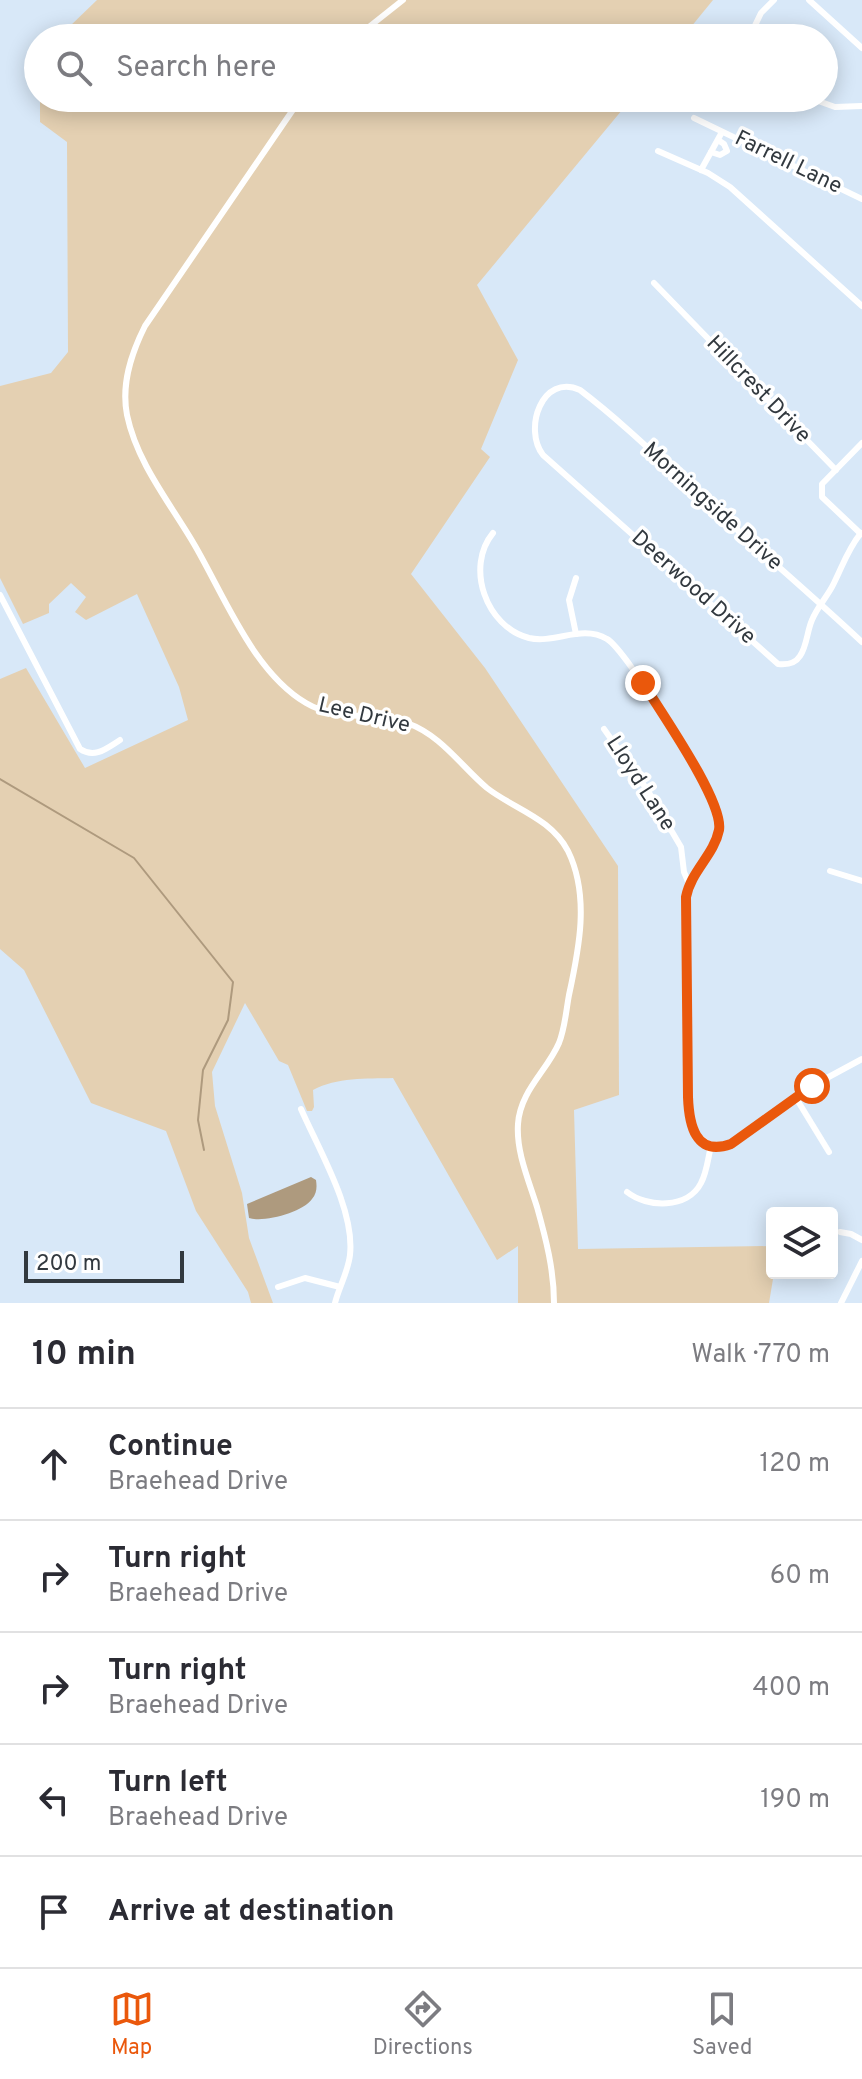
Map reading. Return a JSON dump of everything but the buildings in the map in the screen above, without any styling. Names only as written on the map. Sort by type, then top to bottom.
[{"type":"street","points":[[373,24],[403,0]]},
{"type":"street","points":[[756,24],[761,13],[774,0]]},
{"type":"street","points":[[809,0],[836,24]]},
{"type":"street","points":[[838,26],[862,48]]},
{"type":"street","points":[[838,107],[862,106]]},
{"type":"street","name":"Lee Drive","points":[[291,112],[145,326],[126,378],[127,413],[149,471],[194,543],[249,642],[285,686],[320,710],[396,720],[429,734],[487,787],[551,829],[569,854],[579,900],[579,945],[559,1043],[527,1094],[518,1127],[522,1158],[549,1252],[554,1303]]},
{"type":"street","points":[[694,118],[722,132]]},
{"type":"street","name":"Farrell Lane","points":[[701,170],[722,132],[862,199]]},
{"type":"street","name":"Farrell Lane","points":[[711,152],[720,155],[727,151],[718,140]]},
{"type":"street","points":[[658,151],[730,187],[862,306]]},
{"type":"street","name":"Hillcrest Drive","points":[[654,283],[836,470]]},
{"type":"street","name":"Morningside Drive","points":[[555,388],[575,387],[589,397],[862,642]]},
{"type":"street","name":"Deerwood Drive","points":[[555,388],[543,401],[534,425],[535,439],[543,455],[772,660],[783,665],[797,660],[815,612],[835,582],[844,556],[861,534]]},
{"type":"street","points":[[861,534],[821,495],[822,484],[862,443]]},
{"type":"street","points":[[493,533],[484,549],[480,581],[485,597],[501,618],[515,631],[529,638],[587,633],[606,638],[623,653],[713,801],[719,817],[717,839],[689,884],[686,897],[689,1108],[694,1133],[711,1146],[724,1147],[827,1077],[862,1059]]},
{"type":"street","points":[[576,578],[569,600],[576,634]]},
{"type":"street","points":[[0,595],[78,747],[92,754],[120,740]]},
{"type":"street","name":"Lloyd Lane","points":[[604,729],[648,791],[681,847],[689,884]]},
{"type":"street","points":[[830,871],[862,881]]},
{"type":"street","points":[[796,1098],[829,1152]]},
{"type":"street","points":[[301,1109],[348,1222],[350,1256],[335,1303]]},
{"type":"street","points":[[627,1192],[649,1203],[666,1203],[689,1197],[701,1184],[711,1146]]},
{"type":"street","points":[[840,1232],[862,1240]]},
{"type":"street","points":[[841,1303],[862,1261]]},
{"type":"street","points":[[278,1287],[305,1278],[340,1287]]},
{"type":"shaded area","points":[[97,0],[713,0],[693,24],[72,24]]},
{"type":"shaded area","points":[[40,112],[620,112],[477,285],[518,360],[481,449],[490,457],[411,574],[485,668],[618,866],[619,1095],[574,1110],[578,1249],[766,1246],[766,1279],[773,1279],[769,1303],[518,1303],[518,1246],[497,1260],[393,1078],[352,1080],[322,1086],[313,1090],[314,1107],[312,1111],[307,1111],[288,1065],[279,1061],[245,1003],[212,1072],[215,1106],[242,1193],[249,1238],[273,1303],[251,1303],[248,1292],[196,1211],[166,1131],[91,1103],[24,970],[0,949],[0,679],[26,668],[85,768],[188,720],[179,687],[137,594],[86,620],[75,612],[86,597],[71,583],[49,604],[49,613],[23,624],[0,578],[0,386],[51,373],[68,352],[67,142],[40,122]]},
{"type":"shaded area","points":[[311,1177],[316,1180],[316,1190],[307,1204],[273,1218],[249,1218],[247,1204]]},
{"type":"waterway","points":[[0,779],[134,858],[233,982],[228,1020],[203,1070],[198,1120],[204,1150]]},
{"type":"route","points":[[643,683],[719,814],[717,839],[689,884],[686,897],[688,1097],[692,1129],[706,1144],[724,1147],[757,1128],[812,1086]]}]
